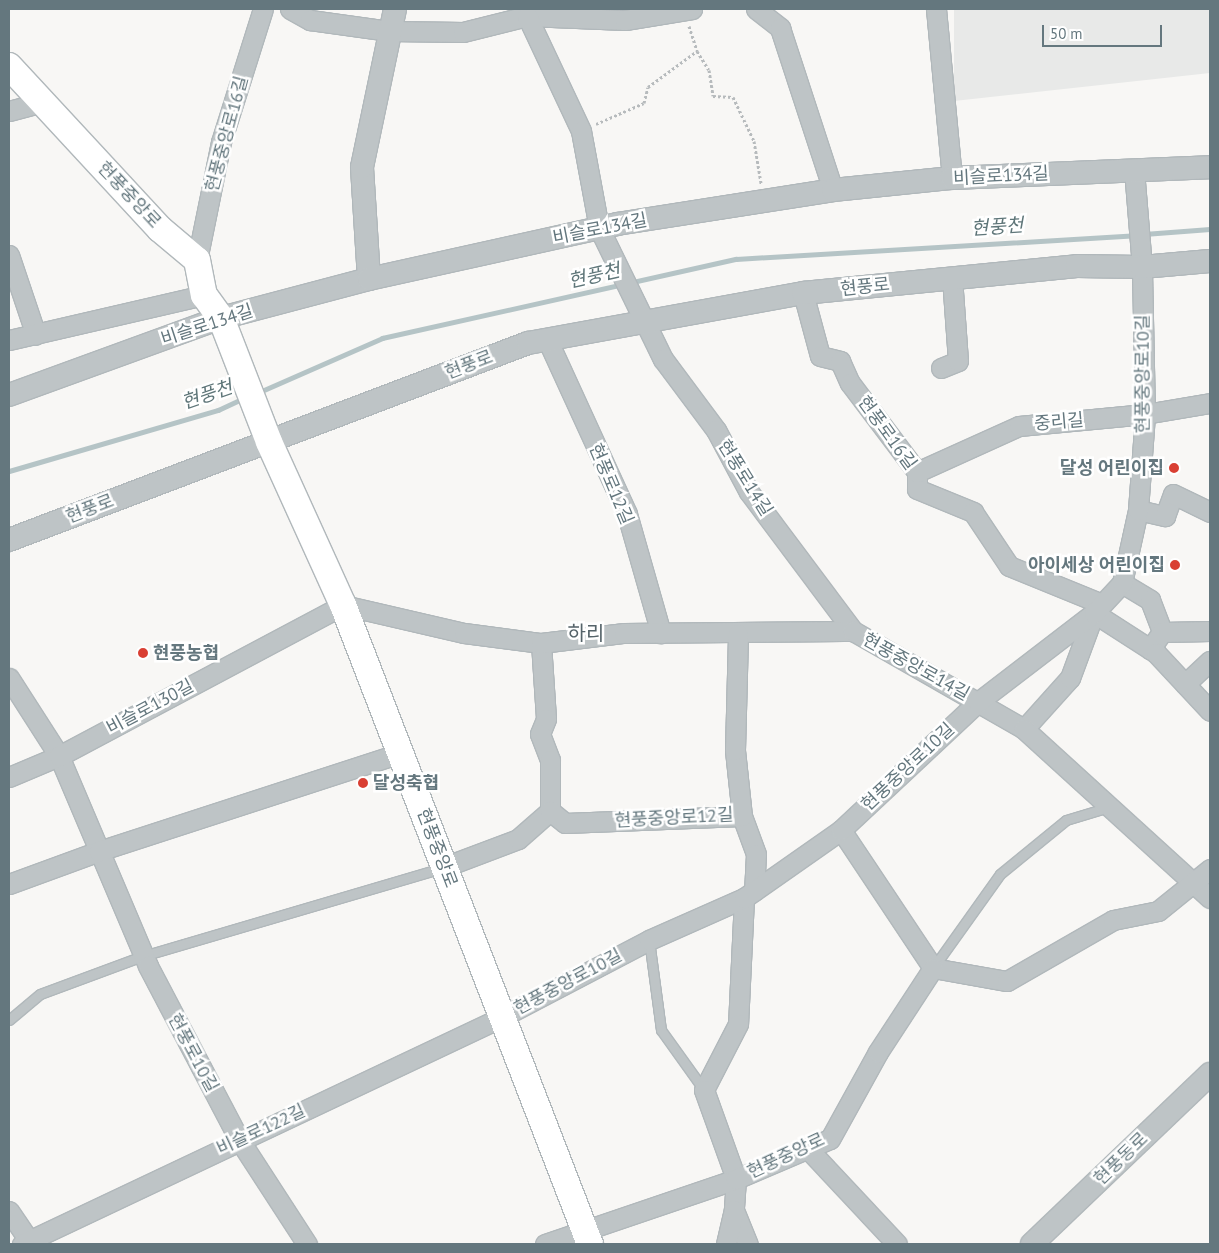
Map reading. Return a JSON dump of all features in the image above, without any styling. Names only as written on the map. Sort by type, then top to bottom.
[{"type":"main road","name":"현풍중앙로","points":[[9,66],[160,229],[197,260]]},
{"type":"main road","points":[[197,260],[204,295],[223,327]]},
{"type":"main road","name":"현풍중앙로","points":[[223,327],[269,442],[343,606],[587,1237]]},
{"type":"street","name":"현풍중앙로16길","points":[[197,260],[221,142],[263,9]]},
{"type":"street","points":[[290,9],[310,20],[389,30],[463,32],[527,13],[625,20],[688,10]]},
{"type":"street","points":[[368,279],[362,167],[389,30],[395,9]]},
{"type":"street","points":[[756,9],[780,28],[833,190]]},
{"type":"street","points":[[936,9],[952,178]]},
{"type":"street","name":"현풍로14길","points":[[527,13],[581,130],[599,228],[663,359],[716,430],[749,492],[852,631]]},
{"type":"street","points":[[9,111],[42,102]]},
{"type":"street","name":"비슬로134길","points":[[9,394],[368,279],[599,228],[833,190],[952,178],[1210,167]]},
{"type":"street","name":"현풍중앙로10길","points":[[502,1017],[649,940],[749,894],[841,830],[978,702],[1098,608],[1122,583],[1138,510],[1145,414],[1142,267],[1134,169]]},
{"type":"street","points":[[9,255],[36,335]]},
{"type":"street","name":"현풍로","points":[[9,540],[528,343],[803,293],[1077,266],[1142,267],[1210,261]]},
{"type":"street","points":[[941,368],[958,361],[952,278]]},
{"type":"street","name":"현풍로16길","points":[[803,293],[820,356],[840,361],[850,383],[917,472],[917,489],[973,512],[1009,566],[1098,608],[1150,649],[1210,710]]},
{"type":"street","points":[[9,340],[204,295]]},
{"type":"street","name":"현풍로12길","points":[[547,339],[627,514],[661,633]]},
{"type":"street","name":"중리길","points":[[917,472],[1019,426],[1145,414],[1210,403]]},
{"type":"street","points":[[1138,510],[1165,516],[1173,494],[1204,510]]},
{"type":"street","points":[[1122,583],[1150,600],[1162,632]]},
{"type":"street","name":"현풍중앙로14길","points":[[343,606],[464,633],[541,643],[624,633],[738,634],[852,631],[1024,729],[1193,886],[1210,898]]},
{"type":"street","name":"비슬로130길","points":[[9,777],[59,756],[343,606]]},
{"type":"street","name":"현풍중앙로10길","points":[[1024,729],[1070,678],[1098,608]]},
{"type":"street","points":[[1162,632],[1210,631]]},
{"type":"street","points":[[1150,649],[1162,632]]},
{"type":"street","name":"현풍중앙로12길","points":[[550,811],[565,823],[742,816],[735,750],[738,634]]},
{"type":"street","points":[[444,867],[518,839],[550,811],[550,760],[540,734],[546,719],[541,643]]},
{"type":"street","points":[[1186,684],[1210,661]]},
{"type":"street","name":"현풍로10길","points":[[9,678],[59,756],[143,956],[240,1140],[307,1244]]},
{"type":"street","points":[[9,884],[99,851],[400,753]]},
{"type":"street","points":[[726,1244],[734,1210],[736,1179],[704,1090],[738,1024],[749,894],[756,854],[742,816]]},
{"type":"street","points":[[841,830],[933,968],[1007,981],[1113,920],[1158,911],[1193,886],[1210,869]]},
{"type":"street","name":"현풍중앙로","points":[[587,1237],[736,1179],[830,1139],[878,1052],[933,968]]},
{"type":"street","name":"비슬로122길","points":[[25,1242],[58,1229],[240,1140],[502,1017]]},
{"type":"street","name":"현풍동로","points":[[1032,1244],[1210,1074]]},
{"type":"street","points":[[808,1149],[897,1244]]},
{"type":"street","points":[[734,1210],[748,1244]]},
{"type":"street","points":[[9,1211],[25,1242]]},
{"type":"street","points":[[545,1244],[587,1237]]},
{"type":"lane","points":[[933,968],[1000,874],[1066,820],[1109,807]]},
{"type":"lane","points":[[9,1020],[40,994],[143,956],[444,867]]},
{"type":"lane","points":[[649,940],[661,1030],[704,1090]]},
{"type":"path","points":[[688,10],[697,51],[709,70],[713,96],[733,97],[754,141],[764,201]]},
{"type":"path","points":[[581,130],[644,103],[648,87],[697,51]]},
{"type":"shaded area","points":[[954,9],[1210,9],[1210,73],[954,101]]},
{"type":"waterway","name":"현풍천","points":[[1144,234],[1210,229]]},
{"type":"waterway","name":"현풍천","points":[[257,393],[382,338],[736,259],[1135,235]]},
{"type":"waterway","name":"현풍천","points":[[9,471],[218,410],[244,398]]},
{"type":"place","name":"달성 어린이집","points":[[1174,468]]},
{"type":"place","name":"아이세상 어린이집","points":[[1175,565]]},
{"type":"place","name":"현풍농협","points":[[143,653]]},
{"type":"place","name":"달성축협","points":[[363,783]]},
{"type":"district","name":"하리","points":[[586,633]]}]
